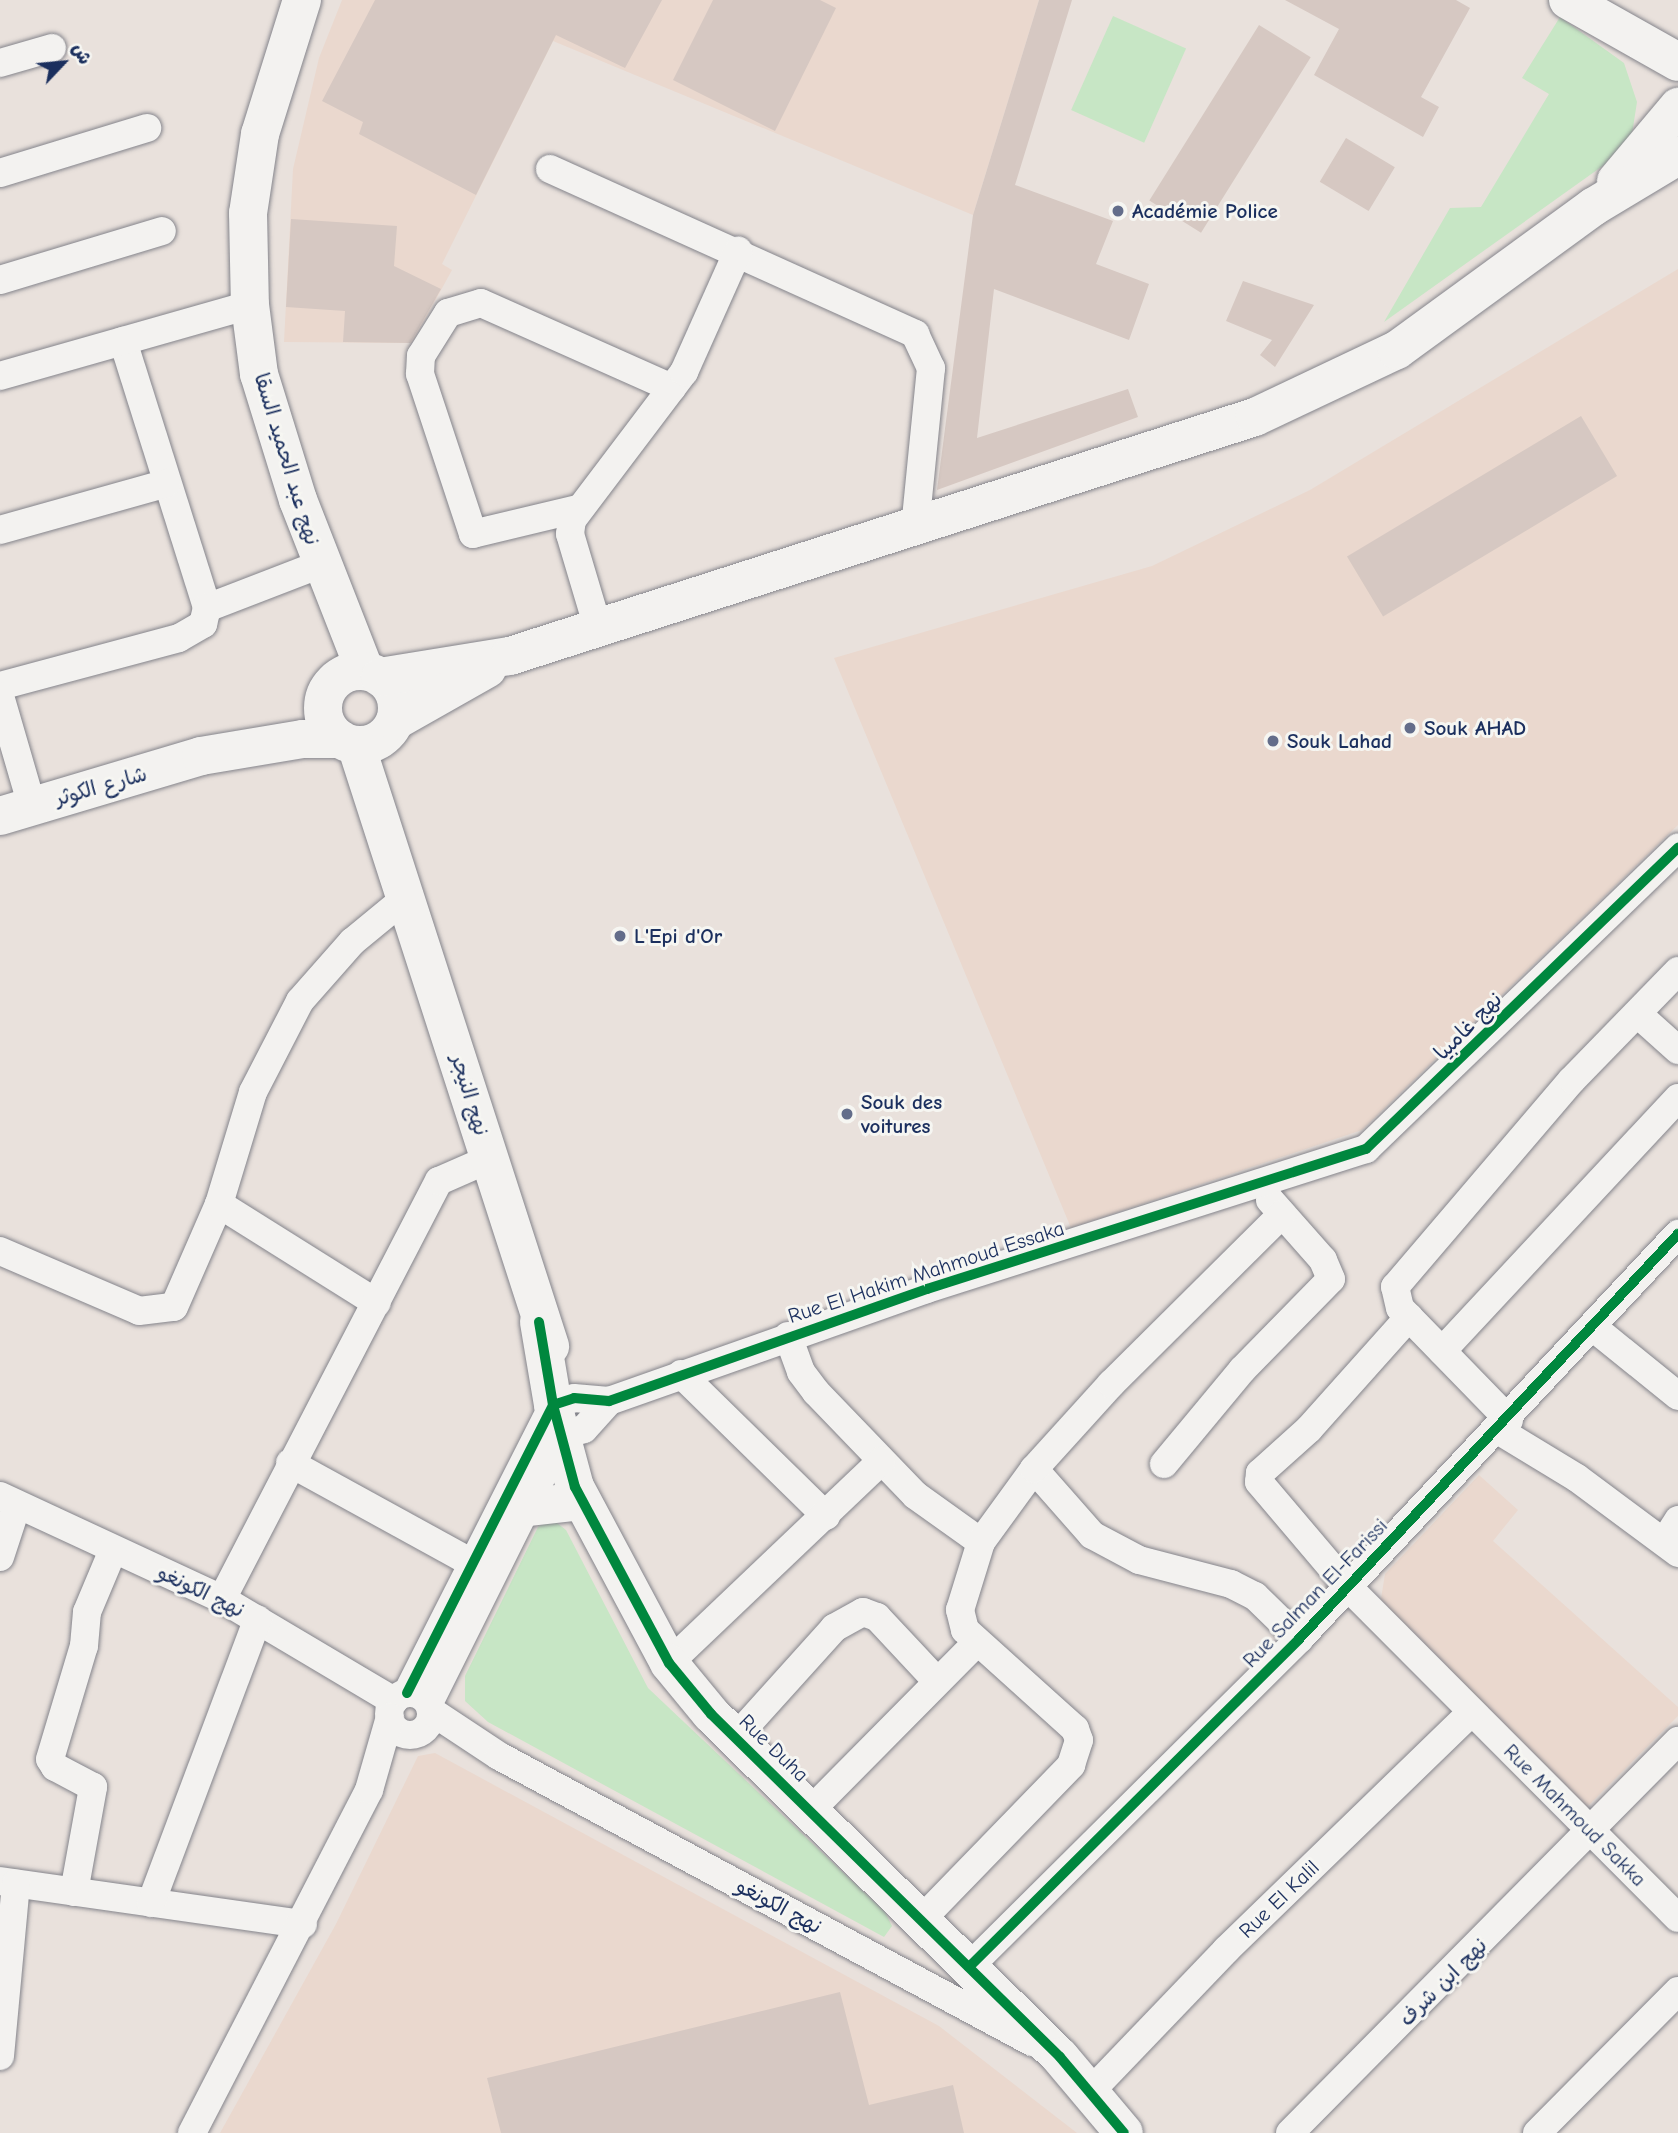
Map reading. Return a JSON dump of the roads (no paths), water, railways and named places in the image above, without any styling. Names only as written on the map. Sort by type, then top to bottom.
[{"type":"main road","name":"نهج عبد الحميد السقا","points":[[302,0],[260,134],[248,213],[250,305],[259,374],[324,576],[351,681],[325,720],[369,735]]},
{"type":"main road","points":[[1568,0],[1678,62]]},
{"type":"main road","points":[[1593,207],[1678,107]]},
{"type":"main road","points":[[369,735],[510,656],[1255,417],[1339,380],[1446,317],[1593,207],[1678,156]]},
{"type":"main road","name":"شارع الكوثر","points":[[201,756],[351,681],[510,656]]},
{"type":"main road","name":"نهج النيجر","points":[[351,681],[395,696],[369,735],[404,882],[540,1322],[576,1414]]},
{"type":"main road","name":"شارع الكوثر","points":[[16,811],[201,756],[303,739],[369,735]]},
{"type":"main road","name":"Rue Duha","points":[[576,1414],[597,1482],[589,1510],[669,1663],[736,1737],[1060,2057],[1125,2133]]},
{"type":"main road","points":[[530,1507],[589,1510]]},
{"type":"street","points":[[0,63],[52,48]]},
{"type":"street","points":[[0,173],[147,128]]},
{"type":"street","points":[[550,169],[900,323],[926,350],[931,368],[915,527]]},
{"type":"street","points":[[0,280],[162,231]]},
{"type":"street","points":[[598,628],[570,534],[577,509],[684,372],[738,251]]},
{"type":"street","points":[[577,509],[473,534],[420,374],[421,356],[448,313],[481,303],[672,388]]},
{"type":"street","points":[[0,376],[250,305]]},
{"type":"street","points":[[0,686],[179,638],[203,624],[207,608],[123,341]]},
{"type":"street","points":[[0,530],[167,483]]},
{"type":"street","points":[[207,608],[324,576]]},
{"type":"street","points":[[0,696],[16,811]]},
{"type":"street","name":"نهج غامبيا","points":[[1257,1185],[1378,1141],[1678,848]]},
{"type":"street","points":[[0,1251],[139,1311],[164,1311],[182,1297],[219,1204],[253,1092],[300,1001],[404,882]]},
{"type":"street","points":[[1674,1538],[1504,1424],[1409,1317],[1395,1287],[1572,1080],[1640,1016],[1678,971]]},
{"type":"street","points":[[1640,1016],[1678,1051]]},
{"type":"street","points":[[1441,1351],[1678,1098]]},
{"type":"street","points":[[222,1599],[290,1463],[377,1303],[439,1181],[489,1159]]},
{"type":"street","points":[[1164,1464],[1242,1370],[1331,1279],[1323,1260],[1257,1185]]},
{"type":"street","name":"Rue El Hakim Mahmoud Essaka","points":[[576,1414],[788,1336],[1257,1185]]},
{"type":"street","points":[[219,1204],[377,1303]]},
{"type":"street","points":[[921,1920],[1077,1753],[1075,1729],[977,1642],[959,1619],[981,1542],[1034,1469],[1168,1325],[1282,1213]]},
{"type":"street","name":"Rue Salman El-Farissi","points":[[969,1967],[1299,1639],[1594,1328],[1678,1234]]},
{"type":"street","name":"Rue Mahmoud Sakka","points":[[1409,1317],[1309,1429],[1260,1474],[1263,1491],[1348,1587],[1590,1826],[1678,1918]]},
{"type":"street","points":[[1594,1328],[1678,1396]]},
{"type":"street","points":[[788,1336],[801,1372],[881,1461],[947,1523],[981,1542]]},
{"type":"street","points":[[681,1374],[826,1516]]},
{"type":"street","points":[[485,1571],[530,1507],[576,1414]]},
{"type":"street","points":[[192,2133],[485,1571],[576,1414]]},
{"type":"street","points":[[669,1663],[881,1461]]},
{"type":"street","points":[[290,1463],[485,1571]]},
{"type":"street","points":[[1034,1469],[1092,1535],[1139,1560],[1231,1584],[1255,1596],[1299,1639]]},
{"type":"street","points":[[0,1557],[8,1500]]},
{"type":"street","name":"نهج الكونغو","points":[[8,1500],[222,1599],[412,1713],[499,1756],[1060,2057]]},
{"type":"street","points":[[74,1892],[93,1787],[55,1767],[50,1759],[84,1646],[87,1612],[113,1550]]},
{"type":"street","points":[[736,1737],[834,1628],[863,1612],[877,1617],[935,1679]]},
{"type":"street","points":[[151,1903],[258,1619]]},
{"type":"street","points":[[811,1810],[935,1679],[977,1642]]},
{"type":"street","name":"Rue El Kalil","points":[[1091,2091],[1236,1940],[1472,1712]]},
{"type":"street","name":"نهج ابن شرف","points":[[1290,2133],[1465,1962],[1590,1826],[1678,1741]]},
{"type":"street","points":[[0,2056],[8,1882],[303,1924]]},
{"type":"street","points":[[1537,2133],[1678,1991]]},
{"type":"place","name":"Académie Police","points":[[1118,211]]},
{"type":"place","name":"Souk AHAD","points":[[1410,728]]},
{"type":"place","name":"Souk Lahad","points":[[1273,741]]},
{"type":"place","name":"L'Epi d'Or","points":[[620,936]]},
{"type":"place","name":"Souk des voitures","points":[[847,1114]]}]
